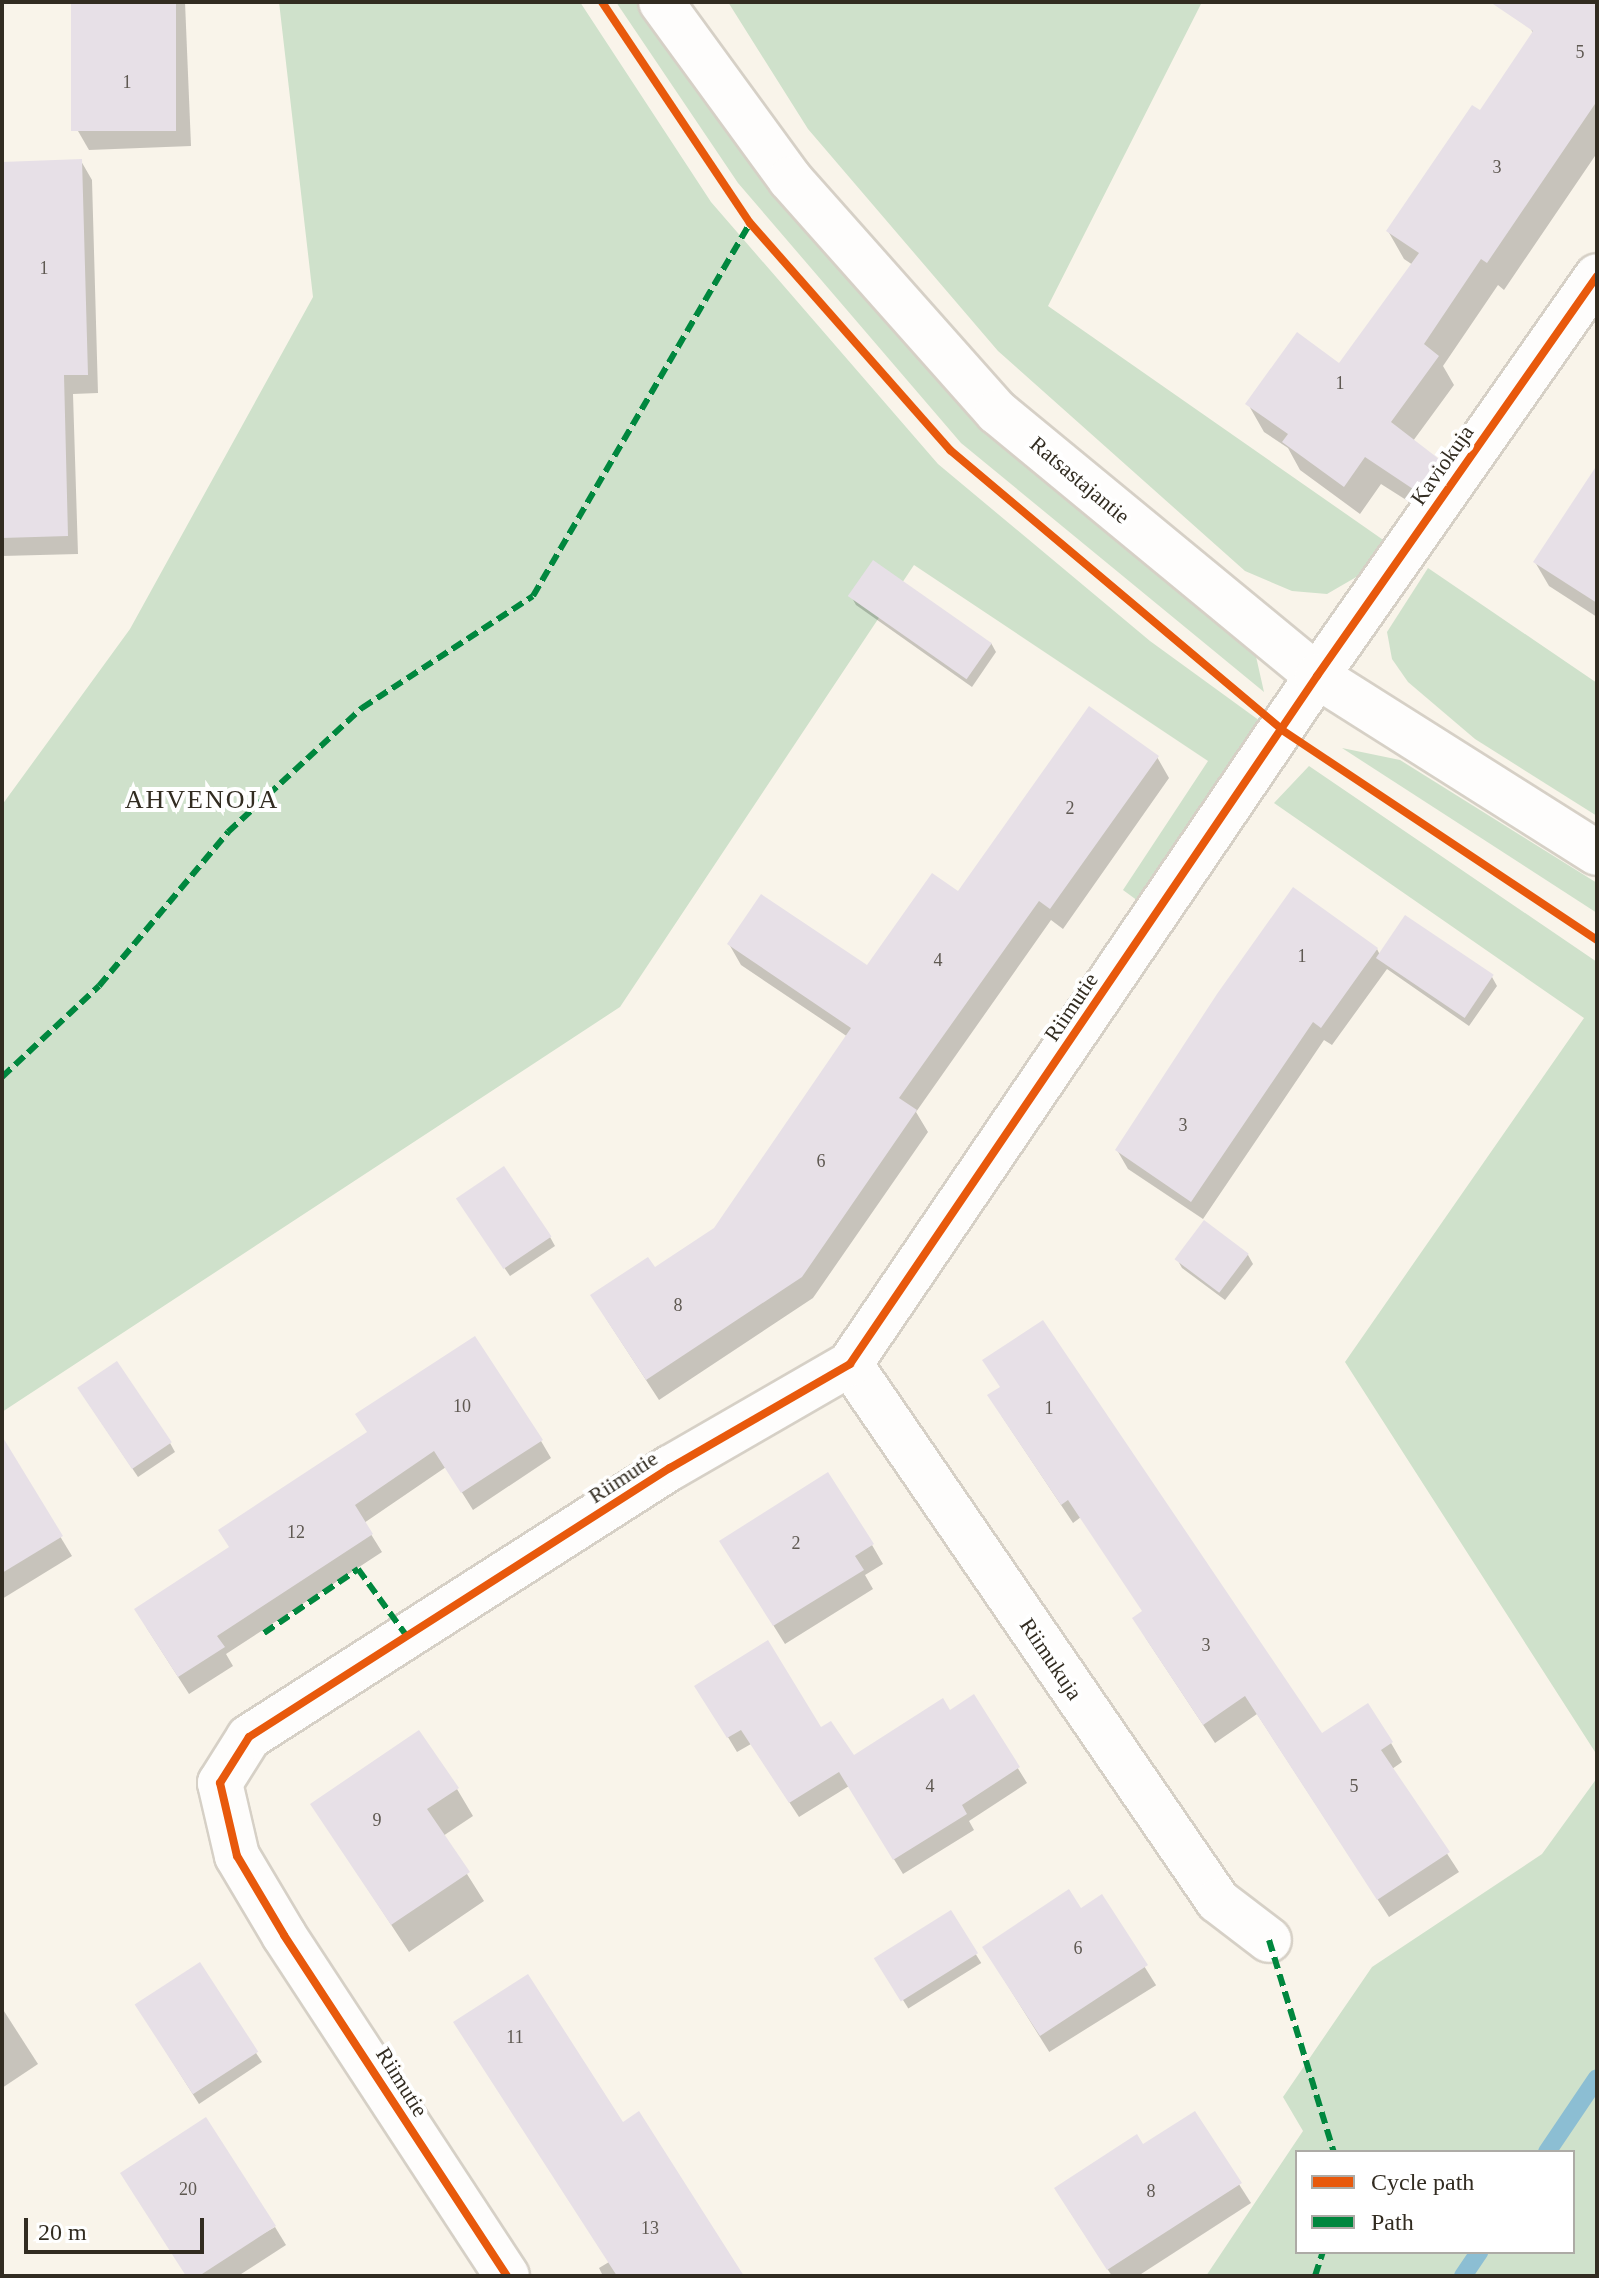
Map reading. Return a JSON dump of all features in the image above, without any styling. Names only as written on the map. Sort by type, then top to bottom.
[{"type":"street","name":"Ratsastajantie","points":[[661,2],[790,179],[997,412],[1317,676],[1597,853]]},
{"type":"street","name":"Kaviokuja","points":[[1317,676],[1597,276]]},
{"type":"street","name":"Riimutie","points":[[507,2276],[245,1870],[237,1856],[220,1783],[249,1737],[670,1468],[850,1364],[1317,676]]},
{"type":"street","name":"Riimukuja","points":[[850,1364],[1218,1901],[1269,1940]]},
{"type":"green space","points":[[279,2],[580,2],[711,202],[938,464],[1150,641],[1260,721],[1138,901],[1123,890],[1208,761],[914,565],[620,1007],[2,1412],[2,805],[130,629],[313,297]]},
{"type":"green space","points":[[616,2],[638,2],[756,171],[981,424],[1255,652],[1264,692],[961,443],[738,183]]},
{"type":"green space","points":[[728,2],[1202,2],[1048,306],[1389,544],[1358,576],[1327,594],[1292,591],[1245,571],[998,351],[808,129]]},
{"type":"green space","points":[[1428,568],[1597,683],[1597,816],[1475,739],[1408,682],[1392,659],[1387,632]]},
{"type":"green space","points":[[1342,748],[1400,760],[1597,883],[1597,913]]},
{"type":"green space","points":[[1309,766],[1597,962],[1597,1755],[1345,1362],[1584,1018],[1274,803]]},
{"type":"green space","points":[[1597,1778],[1597,2276],[1206,2276],[1303,2131],[1283,2097],[1372,1967],[1542,1854]]},
{"type":"building","points":[[71,2],[176,2],[176,131],[71,131]]},
{"type":"building","points":[[1490,2],[1597,2],[1597,101],[1487,263],[1481,259],[1424,344],[1439,356],[1391,422],[1439,459],[1416,491],[1365,457],[1344,487],[1282,442],[1288,434],[1245,404],[1297,332],[1339,363],[1419,253],[1386,231],[1472,105],[1480,110],[1533,31]]},
{"type":"building","points":[[82,159],[88,375],[64,375],[68,536],[2,538],[2,162]]},
{"type":"building","points":[[1597,465],[1597,603],[1533,562]]},
{"type":"building","points":[[873,560],[992,643],[967,679],[848,596]]},
{"type":"building","points":[[1089,706],[1159,756],[1050,909],[1039,901],[899,1098],[917,1110],[802,1277],[646,1380],[590,1295],[648,1257],[655,1267],[714,1228],[851,1028],[727,944],[761,894],[867,965],[932,873],[958,891]]},
{"type":"building","points":[[1293,887],[1378,948],[1321,1028],[1313,1022],[1191,1202],[1115,1150],[1217,994]]},
{"type":"building","points":[[1405,915],[1494,975],[1465,1018],[1376,958]]},
{"type":"building","points":[[504,1166],[552,1236],[503,1269],[456,1198]]},
{"type":"building","points":[[1204,1220],[1249,1254],[1219,1293],[1175,1259]]},
{"type":"building","points":[[1043,1320],[1322,1733],[1368,1703],[1393,1742],[1381,1750],[1450,1852],[1377,1900],[1245,1696],[1203,1725],[1132,1618],[1142,1611],[1068,1500],[1061,1505],[987,1395],[1000,1387],[982,1360]]},
{"type":"building","points":[[475,1336],[543,1440],[461,1493],[434,1451],[355,1505],[373,1534],[217,1636],[225,1647],[178,1677],[134,1609],[229,1547],[218,1530],[367,1432],[355,1414]]},
{"type":"building","points":[[117,1361],[172,1442],[132,1469],[77,1388]]},
{"type":"building","points":[[2,1436],[63,1536],[2,1573]]},
{"type":"building","points":[[828,1472],[874,1544],[855,1556],[864,1570],[773,1626],[719,1541]]},
{"type":"building","points":[[768,1640],[821,1727],[831,1721],[854,1755],[943,1698],[950,1710],[974,1694],[1020,1767],[962,1805],[967,1814],[893,1860],[839,1772],[789,1803],[741,1730],[727,1738],[694,1686]]},
{"type":"building","points":[[419,1730],[459,1788],[427,1809],[470,1872],[391,1925],[310,1804]]},
{"type":"building","points":[[1069,1889],[1081,1908],[1102,1894],[1148,1965],[1040,2036],[982,1947]]},
{"type":"building","points":[[951,1910],[978,1953],[901,2001],[874,1958]]},
{"type":"building","points":[[200,1962],[258,2052],[193,2094],[135,2004]]},
{"type":"building","points":[[528,1974],[623,2122],[639,2111],[744,2276],[617,2276],[453,2022]]},
{"type":"building","points":[[1195,2111],[1242,2183],[1107,2270],[1054,2188],[1137,2134],[1143,2144]]},
{"type":"building","points":[[206,2117],[276,2226],[199,2276],[186,2276],[120,2173]]},
{"type":"waterway","points":[[1548,2150],[1597,2078]]},
{"type":"waterway","points":[[1463,2276],[1478,2254]]},
{"type":"marked path","points":[[2,1077],[99,986],[228,832],[362,708],[533,596],[750,223]]},
{"type":"marked path","points":[[264,1633],[358,1569],[406,1635]]},
{"type":"marked path","points":[[1269,1940],[1333,2150]]},
{"type":"marked path","points":[[1315,2276],[1322,2254]]},
{"type":"cycle path","points":[[602,2],[750,223],[950,450],[1282,730],[1597,940]]},
{"type":"cycle path","points":[[507,2276],[284,1935],[237,1856],[220,1783],[249,1737],[670,1468],[850,1364],[1317,676],[1597,276]]},
{"type":"district","name":"AHVENOJA","points":[[202,800]]}]
